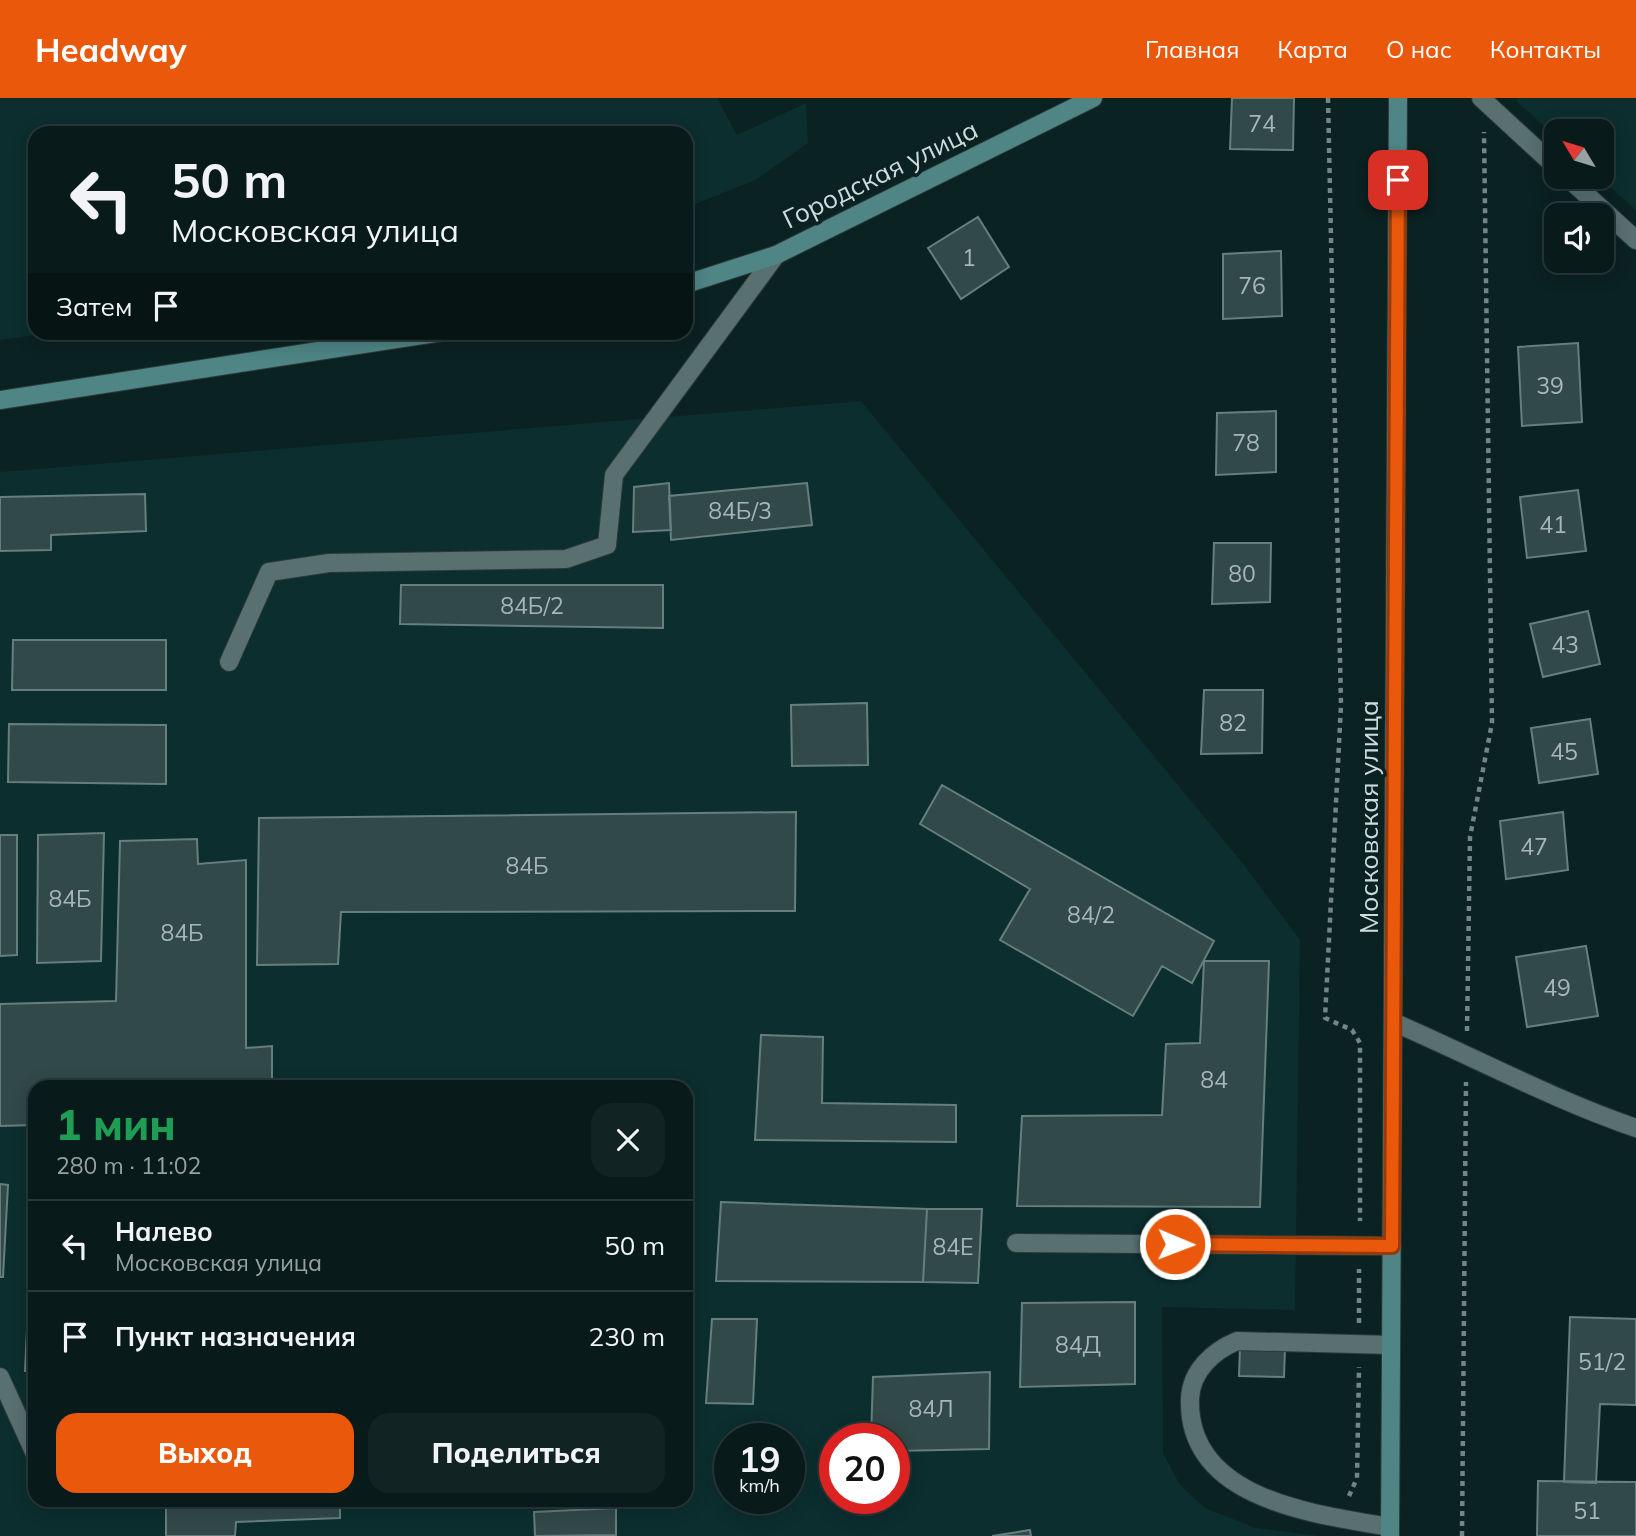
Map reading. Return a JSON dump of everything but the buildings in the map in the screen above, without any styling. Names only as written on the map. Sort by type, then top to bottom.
[{"type":"main road","name":"Городская улица","points":[[693,282],[776,255],[1093,98]]},
{"type":"main road","name":"Московская улица","points":[[1390,1531],[1398,98]]},
{"type":"main road","points":[[0,400],[390,340]]},
{"type":"street","points":[[1481,98],[1544,156]]},
{"type":"street","points":[[1580,189],[1636,240]]},
{"type":"street","points":[[229,662],[269,572],[329,563],[566,559],[607,545],[614,474],[776,255]]},
{"type":"street","points":[[1393,1022],[1466,1053],[1549,1094],[1636,1128]]},
{"type":"street","points":[[1016,1243],[1392,1246]]},
{"type":"street","points":[[1390,1531],[1262,1498],[1217,1468],[1199,1447],[1189,1422],[1190,1388],[1206,1360],[1221,1348],[1237,1341],[1391,1345]]},
{"type":"street","points":[[0,1377],[28,1439]]},
{"type":"path","points":[[1328,98],[1341,705],[1325,1018],[1352,1030],[1360,1043],[1357,1478],[1337,1518]]},
{"type":"path","points":[[1462,1536],[1470,837],[1492,723],[1484,131]]},
{"type":"shaded area","points":[[0,98],[717,98],[737,135],[806,103],[808,143],[757,179],[693,205],[693,126],[28,126],[28,336],[0,340]]},
{"type":"shaded area","points":[[1636,98],[1636,210],[1612,189],[1614,119],[1544,119],[1544,126],[1515,100]]},
{"type":"shaded area","points":[[861,401],[1244,865],[1300,940],[1295,1310],[1162,1307],[1163,1453],[1180,1485],[1205,1508],[1256,1528],[1319,1536],[0,1536],[0,472]]},
{"type":"route","points":[[1175,1244],[1392,1246],[1398,180]]}]
